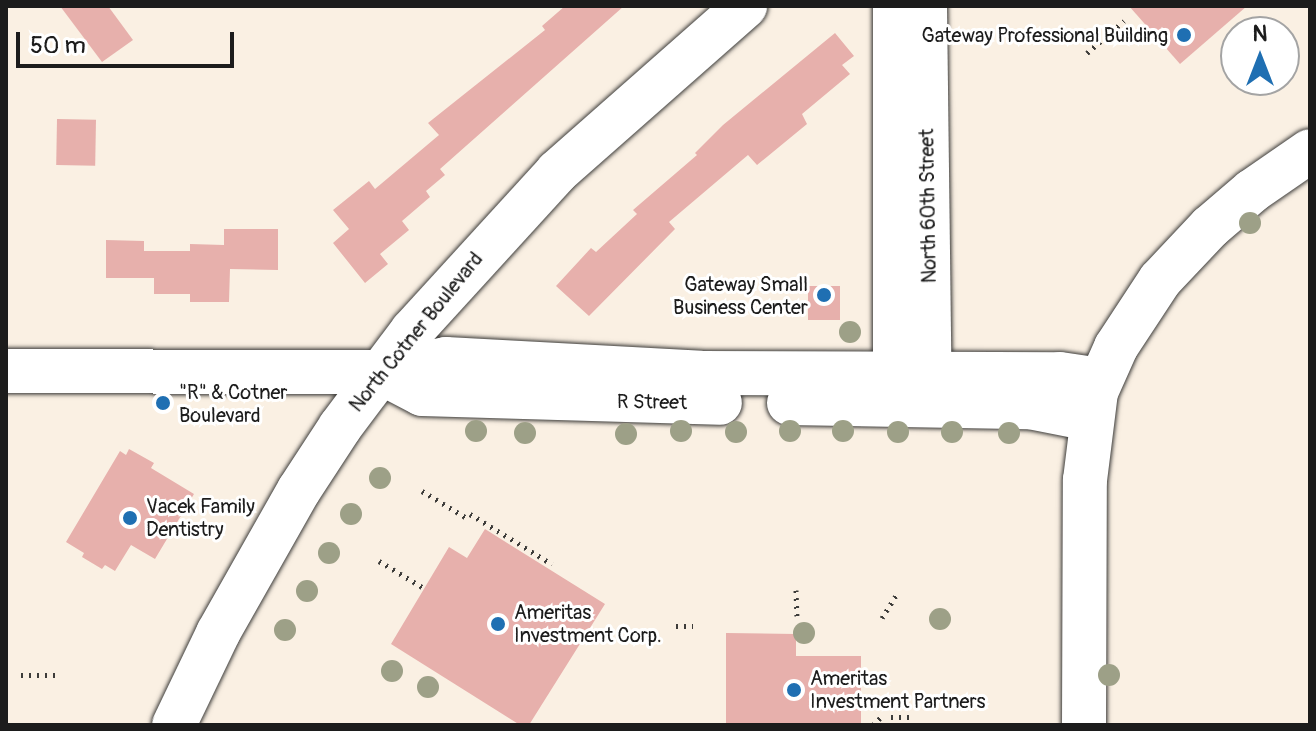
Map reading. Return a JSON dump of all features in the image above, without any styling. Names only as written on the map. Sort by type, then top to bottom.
[{"type":"main road","name":"North Cotner Boulevard","points":[[174,725],[276,528],[340,427],[380,372],[474,259],[557,172],[745,6]]},
{"type":"main road","name":"North 60th Street","points":[[895,6],[912,389]]},
{"type":"main road","name":"North 60th Street","points":[[912,389],[925,6]]},
{"type":"main road","points":[[1084,725],[1085,480],[1096,399],[1116,347],[1160,280],[1210,227],[1252,191],[1310,151]]},
{"type":"main road","name":"R Street","points":[[6,371],[380,372],[422,394],[627,402],[912,389],[1029,407],[1096,399]]},
{"type":"path","points":[[1087,53],[1124,21]]},
{"type":"path","points":[[422,491],[552,564]]},
{"type":"path","points":[[379,561],[424,588]]},
{"type":"path","points":[[796,590],[797,616]]},
{"type":"path","points":[[882,618],[897,594]]},
{"type":"path","points":[[676,626],[693,626]]},
{"type":"path","points":[[21,675],[58,675]]},
{"type":"path","points":[[873,725],[881,717]]},
{"type":"path","points":[[891,717],[909,717]]},
{"type":"building","points":[[60,6],[108,6],[133,40],[102,62]]},
{"type":"building","points":[[565,6],[624,6],[440,169],[445,175],[426,191],[430,197],[402,221],[409,230],[380,254],[388,264],[365,283],[333,243],[349,229],[333,210],[369,181],[375,189],[439,135],[428,123],[545,30],[542,26]]},
{"type":"building","name":"Gateway Professional Building","points":[[1129,6],[1247,6],[1235,16],[1220,16],[1220,29],[1180,64]]},
{"type":"building","points":[[835,33],[854,56],[842,65],[850,74],[802,114],[807,124],[757,165],[748,155],[669,222],[675,229],[589,316],[556,286],[591,248],[596,252],[637,214],[633,210],[697,155],[695,153],[723,125]]},
{"type":"building","points":[[57,119],[96,120],[95,166],[56,165]]},
{"type":"building","points":[[224,229],[278,229],[278,270],[230,269],[229,302],[190,302],[190,294],[154,294],[154,278],[106,278],[106,240],[144,241],[144,251],[190,251],[190,244],[224,245]]},
{"type":"building","name":"Gateway Small Business Center","points":[[808,286],[840,286],[840,320],[808,320]]},
{"type":"building","name":"Vacek Family Dentistry","points":[[129,449],[154,463],[151,468],[194,494],[155,559],[131,545],[115,571],[105,565],[102,569],[82,557],[84,553],[66,542],[120,451],[126,455]]},
{"type":"building","name":"Ameritas Investment Corp.","points":[[485,529],[605,604],[529,725],[520,725],[391,644],[449,547],[467,558]]},
{"type":"building","name":"Ameritas Investment Partners","points":[[726,633],[796,634],[796,656],[861,656],[861,725],[726,725]]},
{"type":"place","name":"Gateway Professional Building","points":[[1184,35]]},
{"type":"place","name":"Gateway Small Business Center","points":[[824,295]]},
{"type":"place","name":"\"R\" & Cotner Boulevard","points":[[163,403]]},
{"type":"place","name":"Vacek Family Dentistry","points":[[130,518]]},
{"type":"place","name":"Ameritas Investment Corp.","points":[[498,624]]},
{"type":"place","name":"Ameritas Investment Partners","points":[[794,690]]}]
